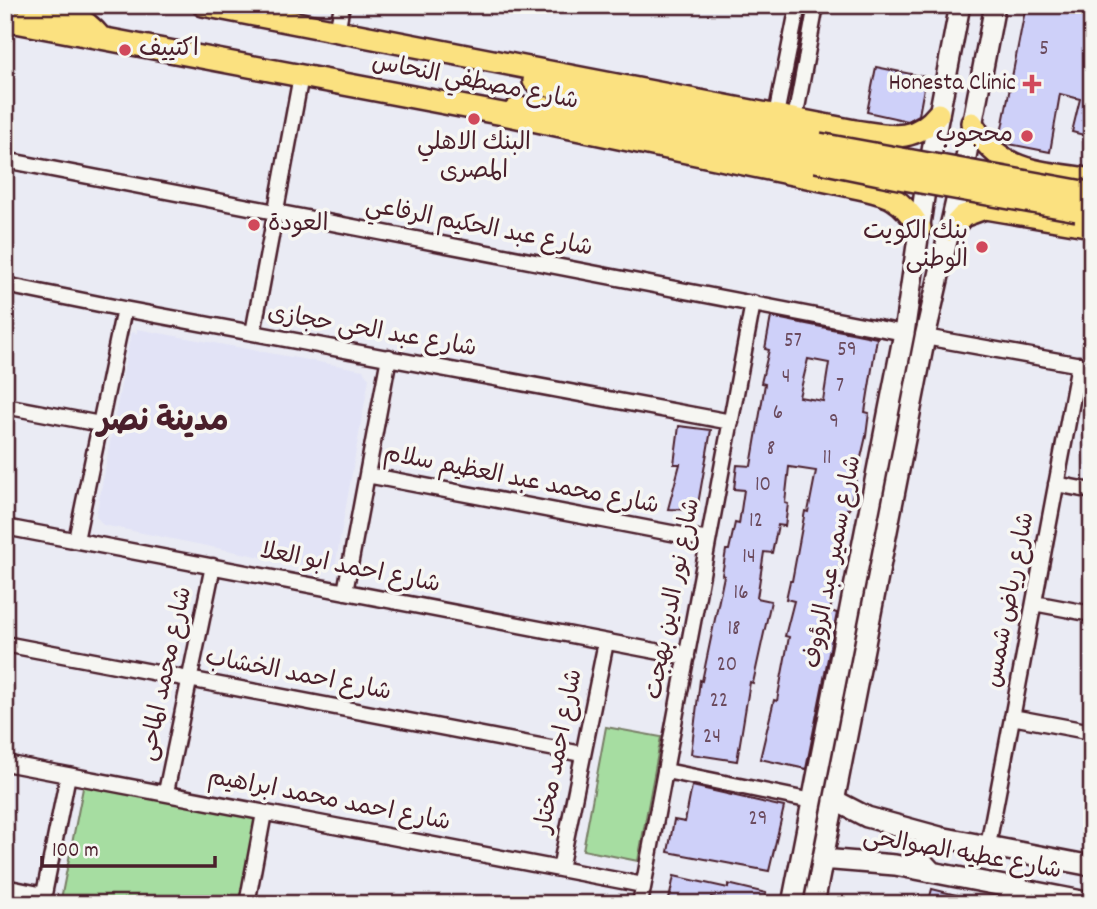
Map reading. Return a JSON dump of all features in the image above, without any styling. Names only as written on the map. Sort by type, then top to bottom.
[{"type":"main road","points":[[28,5],[73,14],[88,23],[101,38]]},
{"type":"main road","name":"شارع مصطفي النحاس","points":[[203,5],[288,13],[337,32],[855,131],[905,136],[927,126],[938,114]]},
{"type":"main road","name":"شارع مصطفي النحاس","points":[[5,20],[503,114],[846,185],[888,195],[897,200],[911,213],[920,228]]},
{"type":"main road","points":[[503,62],[517,74],[556,88],[859,152],[1092,194]]},
{"type":"main road","points":[[503,114],[521,108],[568,110],[904,179],[1092,212]]},
{"type":"main road","points":[[972,122],[985,144],[1000,158],[1039,171],[1092,180]]},
{"type":"main road","points":[[846,185],[860,173],[867,159],[865,144],[855,131]]},
{"type":"main road","points":[[1027,215],[1021,193],[1029,177],[1039,171]]},
{"type":"main road","points":[[950,230],[963,216],[977,209],[992,209],[1092,226]]},
{"type":"street","points":[[337,32],[342,5]]},
{"type":"street","points":[[785,117],[797,5]]},
{"type":"street","points":[[785,117],[816,5]]},
{"type":"street","name":"شارع سمير عبد الرؤوف","points":[[792,904],[904,333],[927,177],[960,5]]},
{"type":"street","name":"شارع سمير عبد الرؤوف","points":[[814,904],[925,337],[966,157],[995,5]]},
{"type":"street","points":[[253,333],[301,76]]},
{"type":"street","points":[[945,83],[948,91],[962,99],[977,93]]},
{"type":"street","points":[[927,177],[934,173],[939,155],[946,148],[960,149],[966,157]]},
{"type":"street","name":"شارع عبد الحكيم الرفاعي","points":[[5,160],[904,333]]},
{"type":"street","name":"شارع عبد الحى حجازى","points":[[5,285],[730,422]]},
{"type":"street","name":"شارع نور الدين بهجت","points":[[640,904],[753,303]]},
{"type":"street","points":[[76,540],[124,309]]},
{"type":"street","points":[[925,337],[1085,365]]},
{"type":"street","points":[[345,592],[389,357]]},
{"type":"street","name":"شارع رياض شمس","points":[[988,845],[1056,484],[1085,365]]},
{"type":"street","points":[[5,406],[100,424]]},
{"type":"street","name":"شارع محمد عبد العظيم سلام","points":[[367,475],[708,540]]},
{"type":"street","points":[[1056,484],[1092,491]]},
{"type":"street","name":"شارع احمد ابو العلا","points":[[5,527],[687,657]]},
{"type":"street","name":"شارع محمد الماحى","points":[[166,792],[213,566]]},
{"type":"street","points":[[1034,603],[1092,614]]},
{"type":"street","name":"شارع احمد مختار","points":[[560,869],[606,642]]},
{"type":"street","name":"شارع احمد الخشاب","points":[[5,644],[582,754]]},
{"type":"street","points":[[1012,717],[1092,732]]},
{"type":"street","name":"شارع احمد محمد ابراهيم","points":[[5,763],[643,885]]},
{"type":"street","points":[[666,771],[812,801]]},
{"type":"street","points":[[5,887],[43,899],[68,775]]},
{"type":"street","name":"شارع عطيه الصوالحى","points":[[834,800],[867,817],[940,836],[1092,866]]},
{"type":"street","points":[[247,904],[264,813]]},
{"type":"street","points":[[932,872],[921,860],[922,848],[929,839],[940,836]]},
{"type":"street","name":"شارع عطيه الصوالحى","points":[[822,859],[876,862],[1092,903]]},
{"type":"shaded area","points":[[137,329],[363,370],[369,379],[335,567],[327,566],[326,570],[103,525],[96,516],[131,332],[137,333]]},
{"type":"green space","points":[[606,727],[661,737],[638,861],[583,850]]},
{"type":"green space","points":[[84,783],[259,818],[242,904],[60,904]]},
{"type":"building","points":[[1026,5],[1092,5],[1092,137],[1072,132],[1080,99],[1060,94],[1050,152],[1004,143],[1000,139]]},
{"type":"building","points":[[876,67],[926,77],[919,115],[908,121],[867,112]]},
{"type":"building","points":[[771,317],[877,338],[865,412],[869,413],[866,436],[849,510],[847,509],[840,544],[844,545],[830,611],[837,613],[806,769],[760,759],[774,700],[777,701],[789,637],[785,636],[794,601],[786,599],[816,471],[789,467],[785,526],[778,525],[772,553],[764,552],[757,598],[771,601],[753,683],[750,682],[737,761],[691,754],[700,680],[702,681],[724,576],[726,550],[729,550],[735,523],[739,524],[744,490],[734,489],[737,465],[751,466],[765,384],[761,383],[769,350],[765,349]],"holes":[[[808,359],[829,363],[823,401],[799,397]]]},
{"type":"building","points":[[679,426],[711,430],[697,510],[668,509],[680,464],[674,464]]},
{"type":"building","points":[[692,786],[784,807],[769,871],[668,852],[674,820],[685,822]]},
{"type":"building","points":[[674,876],[766,893],[764,904],[742,904],[711,897],[709,904],[668,904]]},
{"type":"building","points":[[932,889],[956,895],[954,904],[928,904]]},
{"type":"place","name":"اكتييف","points":[[125,50]]},
{"type":"place","name":"Honesta Clinic","points":[[1032,84]]},
{"type":"place","name":"البنك الاهلي المصرى","points":[[474,119]]},
{"type":"place","name":"محجوب","points":[[1027,136]]},
{"type":"place","name":"العودة","points":[[254,225]]},
{"type":"place","name":"بنك الكويت الوطنى","points":[[982,247]]},
{"type":"district","name":"مدينة نصر","points":[[163,424]]}]
